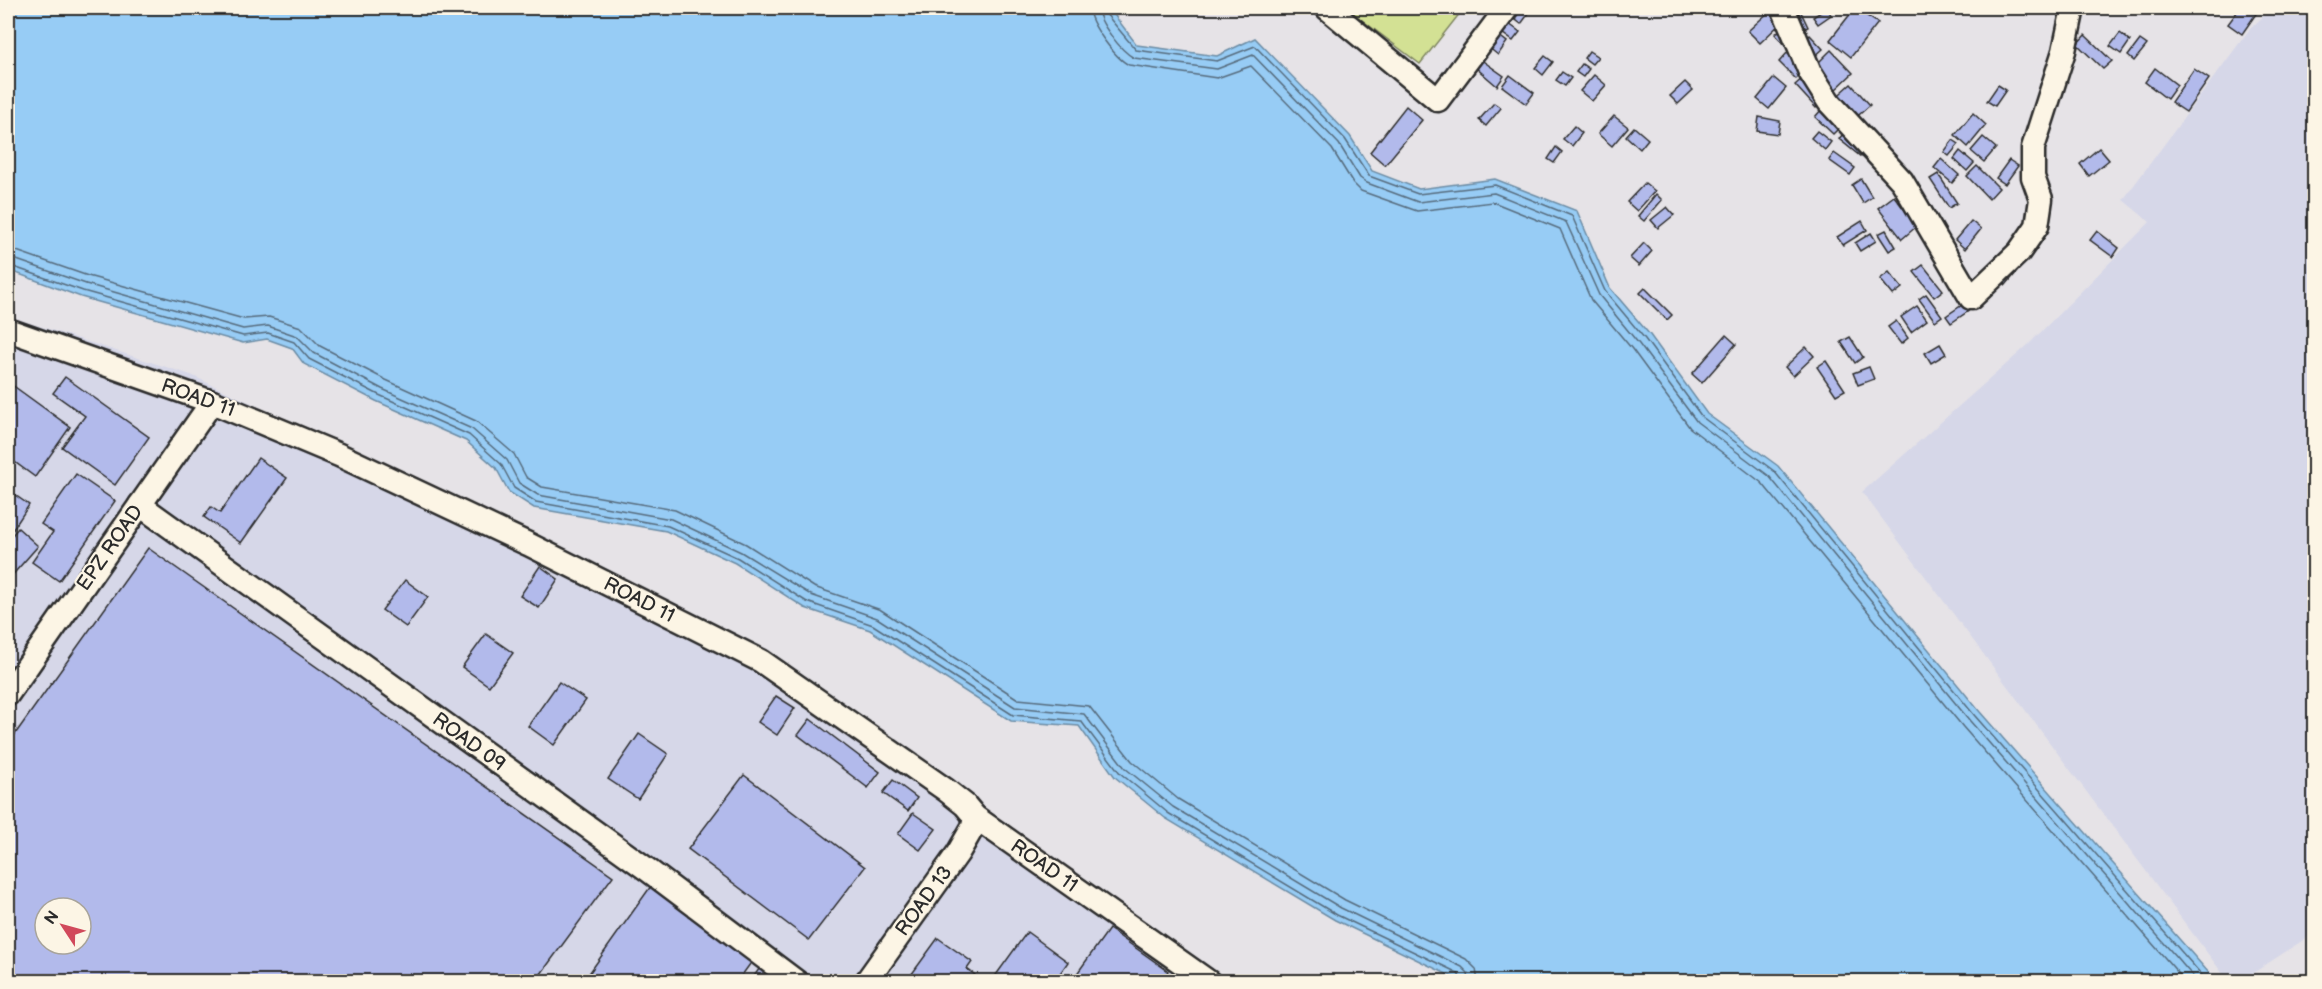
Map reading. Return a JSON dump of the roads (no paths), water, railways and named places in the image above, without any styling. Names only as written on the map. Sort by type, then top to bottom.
[{"type":"street","points":[[1327,8],[1438,100],[1507,8]]},
{"type":"street","points":[[1783,8],[1810,72],[1829,102],[1902,181],[1971,298],[2019,252],[2037,226],[2041,199],[2033,177],[2033,148],[2064,51],[2073,8]]},
{"type":"street","name":"ROAD 11","points":[[8,330],[212,402],[402,485],[761,661],[946,790],[966,805],[975,817],[1209,981]]},
{"type":"street","name":"EPZ ROAD","points":[[8,694],[212,402]]},
{"type":"street","name":"ROAD 09","points":[[140,505],[648,870],[797,981]]},
{"type":"street","name":"ROAD 13","points":[[866,981],[958,853],[973,827],[975,817]]},
{"type":"water","points":[[8,8],[1109,8],[1137,45],[1217,56],[1255,38],[1350,136],[1372,171],[1419,189],[1495,179],[1577,211],[1610,288],[1650,335],[1707,414],[1778,466],[1980,712],[2216,981],[1461,981],[1335,920],[1165,818],[1115,777],[1079,726],[1011,721],[870,630],[805,608],[735,563],[666,531],[534,508],[509,492],[496,468],[466,441],[376,401],[304,364],[292,348],[267,339],[243,343],[81,297],[8,270]]}]
